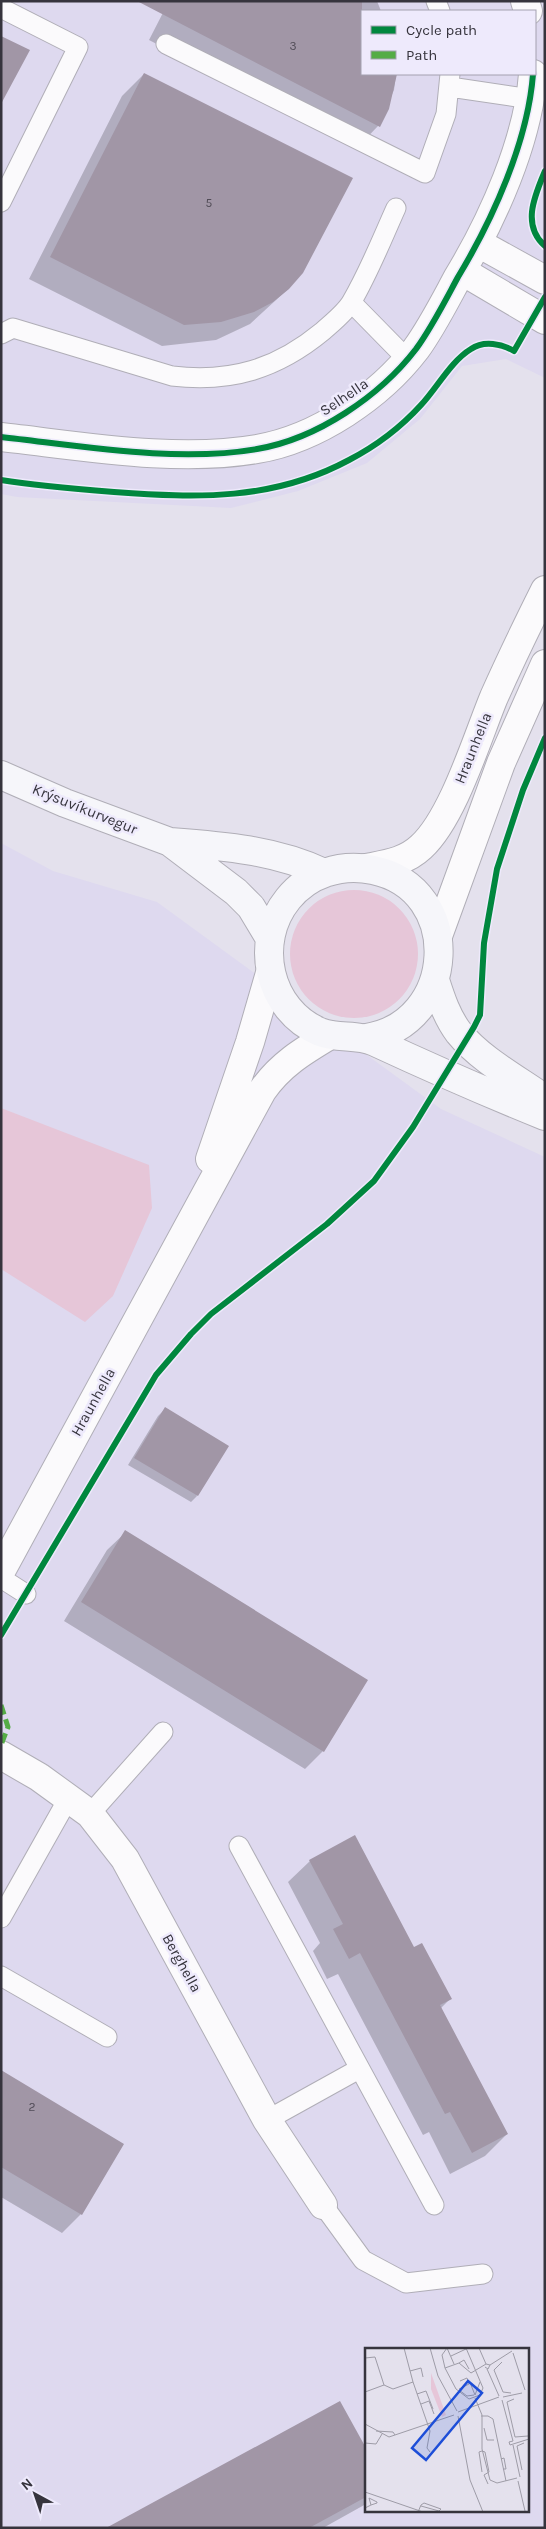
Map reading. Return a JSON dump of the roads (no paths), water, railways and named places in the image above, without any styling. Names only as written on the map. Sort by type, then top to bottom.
[{"type":"main road","name":"Krýsuvíkurvegur","points":[[1,775],[65,803],[170,842],[219,846],[269,854],[324,873]]},
{"type":"main road","name":"Krýsuvíkurvegur","points":[[170,842],[236,892],[251,907],[269,937]]},
{"type":"main road","points":[[366,1038],[388,1032],[408,1019],[424,1002],[435,980],[439,963],[438,936],[427,908],[413,892],[396,878],[366,868],[338,869],[311,879],[288,898],[280,910],[269,937],[270,973],[275,988],[293,1013],[305,1023],[330,1035],[366,1038],[444,1074],[545,1116]]},
{"type":"main road","points":[[435,980],[444,1008],[460,1034],[489,1059],[545,1099]]},
{"type":"street","name":"Selhella","points":[[1,437],[116,449],[198,454],[258,449],[318,430],[373,395],[416,348],[478,243],[520,145],[532,86]]},
{"type":"street","points":[[478,243],[545,280]]},
{"type":"street","points":[[462,271],[545,320]]},
{"type":"street","name":"Hraunhella","points":[[366,868],[406,858],[422,846],[438,826],[452,801],[505,671],[545,590]]},
{"type":"street","points":[[438,936],[501,763],[545,664]]},
{"type":"street","name":"Hraunhella","points":[[185,1233],[250,1042],[270,973]]},
{"type":"street","name":"Hraunhella","points":[[1,1570],[262,1091],[274,1074],[302,1051],[330,1035]]},
{"type":"street","name":"Berghella","points":[[1,1755],[38,1777],[90,1814],[125,1860],[267,2120],[323,2205]]},
{"type":"lane","points":[[1,8],[78,47],[1,202]]},
{"type":"lane","points":[[166,44],[425,172],[446,114],[450,80],[532,86]]},
{"type":"lane","points":[[1,334],[13,328],[172,376],[197,379],[222,378],[246,373],[270,365],[293,352],[319,334],[352,302],[396,208]]},
{"type":"lane","points":[[352,302],[407,359]]},
{"type":"lane","points":[[1,1578],[26,1594]]},
{"type":"lane","points":[[90,1814],[163,1732]]},
{"type":"lane","points":[[1,1918],[68,1799]]},
{"type":"lane","points":[[239,1846],[434,2205]]},
{"type":"lane","points":[[1,1976],[106,2037]]},
{"type":"lane","points":[[267,2120],[359,2069]]},
{"type":"lane","points":[[323,2205],[363,2260],[406,2283],[483,2274]]}]
